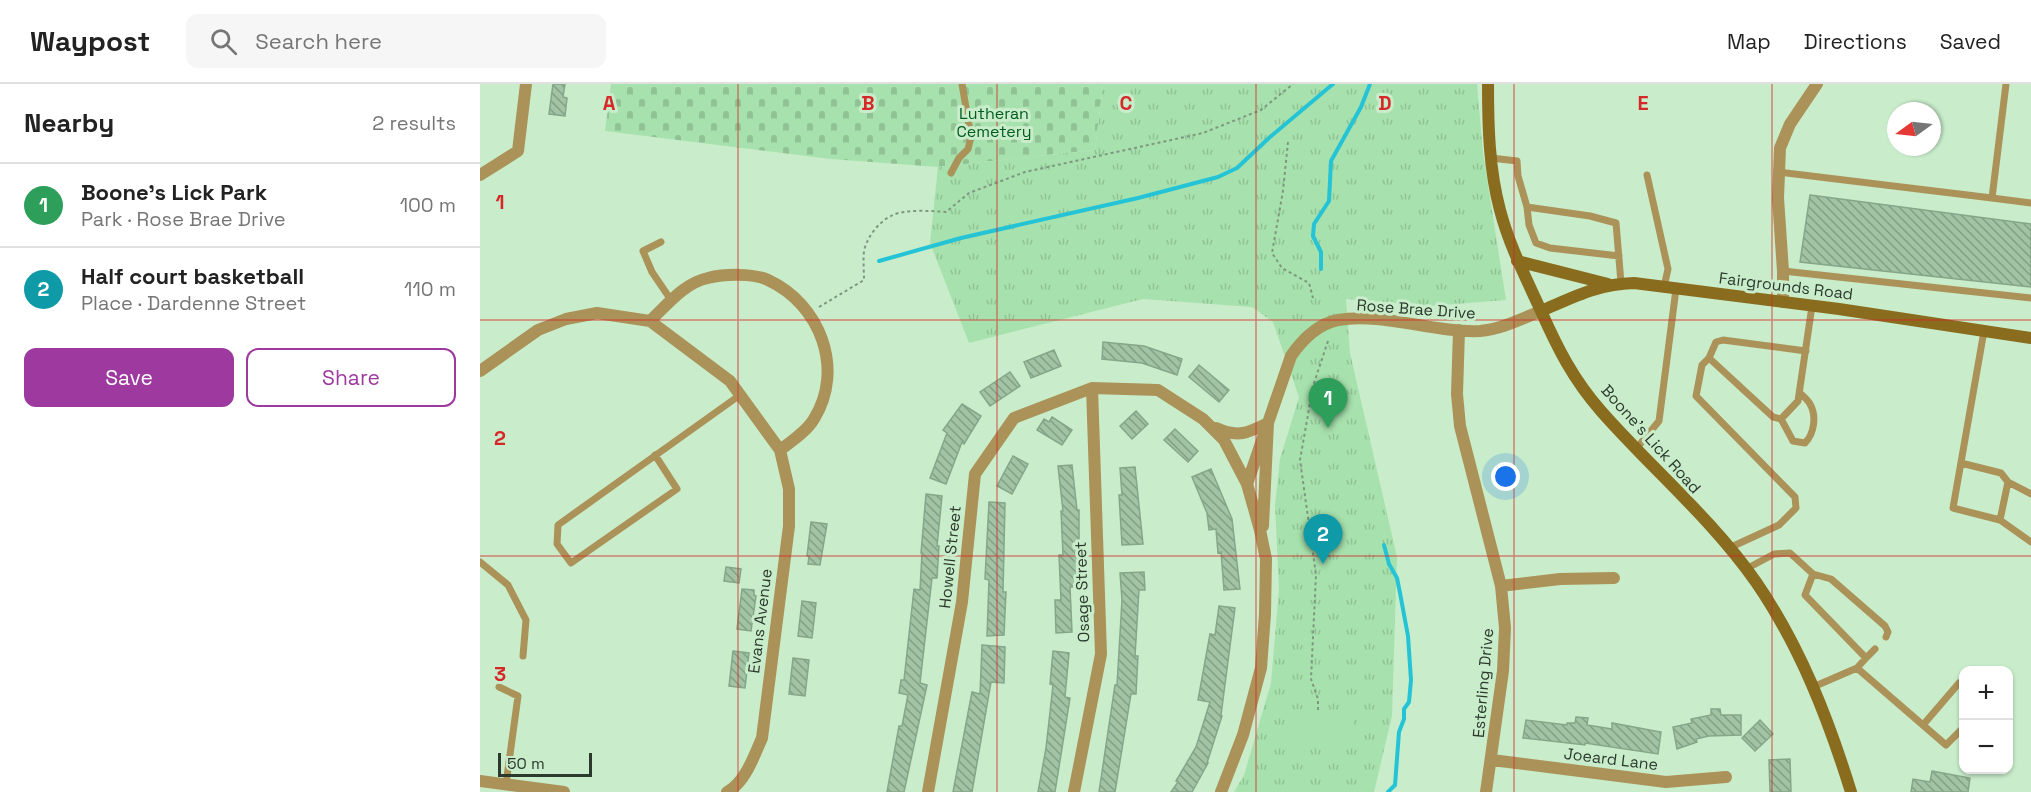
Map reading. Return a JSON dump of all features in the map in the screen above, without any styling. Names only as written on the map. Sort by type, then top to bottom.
[{"type":"street","points":[[480,175],[518,151],[526,84]]},
{"type":"street","name":"Boone's Lick Road","points":[[1488,84],[1491,158],[1500,209],[1517,261],[1566,365],[1600,410],[1729,548],[1782,622],[1813,687],[1836,744],[1851,792]]},
{"type":"street","points":[[1783,302],[1778,198],[1780,148],[1790,124],[1817,84]]},
{"type":"street","points":[[1517,261],[1615,284]]},
{"type":"street","points":[[480,370],[538,330],[566,319],[597,313],[650,321],[730,381],[780,450],[813,421],[822,403],[828,382],[829,367],[821,335],[814,319],[791,295],[766,279],[736,274],[707,278],[678,293],[650,321]]},
{"type":"street","name":"Fairgrounds Road","points":[[1541,311],[1615,284],[1634,283],[2031,338]]},
{"type":"street","name":"Rose Brae Drive","points":[[1247,484],[1291,356],[1301,342],[1323,326],[1337,320],[1362,319],[1481,331],[1502,327],[1541,311]]},
{"type":"street","name":"Esterling Drive","points":[[1460,330],[1457,394],[1460,426],[1501,586],[1505,628],[1503,671],[1486,792]]},
{"type":"street","points":[[1092,388],[1158,390],[1203,419],[1224,440],[1247,484],[1266,559],[1261,668],[1243,735],[1221,792]]},
{"type":"street","name":"Howell Street","points":[[928,792],[962,602],[975,474],[1014,418],[1092,388]]},
{"type":"street","name":"Osage Street","points":[[1074,792],[1101,654],[1092,388]]},
{"type":"street","points":[[1209,425],[1230,434],[1240,434],[1268,423],[1262,539]]},
{"type":"street","name":"Evans Avenue","points":[[731,791],[750,765],[762,738],[789,526],[789,489],[780,450]]},
{"type":"street","points":[[1501,586],[1560,579],[1614,578]]},
{"type":"street","name":"Joeard Lane","points":[[1492,760],[1665,782],[1726,777]]},
{"type":"street","points":[[480,781],[501,787],[564,792]]},
{"type":"lane","points":[[951,173],[959,158],[968,149],[971,137],[962,84]]},
{"type":"lane","points":[[1992,198],[2006,84]]},
{"type":"lane","points":[[1491,158],[1517,161],[1529,225],[1536,243],[1550,248],[1619,256]]},
{"type":"lane","points":[[1778,172],[2031,203]]},
{"type":"lane","points":[[1636,449],[1659,421],[1670,288],[1647,175]]},
{"type":"lane","points":[[1527,207],[1590,216],[1616,223],[1619,256],[1615,284]]},
{"type":"lane","points":[[661,242],[643,251],[652,272],[671,300]]},
{"type":"lane","points":[[1783,271],[2031,298]]},
{"type":"lane","points":[[1781,419],[1798,401],[1812,306]]},
{"type":"lane","points":[[1984,331],[1953,508],[2000,520],[2031,542]]},
{"type":"lane","points":[[1729,548],[1779,525],[1796,508],[1795,497],[1696,396],[1702,365],[1709,358],[1716,342],[1723,340],[1806,351]]},
{"type":"lane","points":[[1709,358],[1773,417],[1781,419],[1793,441],[1805,443],[1811,436],[1814,414],[1800,393]]},
{"type":"lane","points":[[655,455],[677,489],[571,564],[557,544],[558,525],[655,455],[740,395]]},
{"type":"lane","points":[[1961,463],[2001,473],[2008,482],[2031,494]]},
{"type":"lane","points":[[2000,520],[2008,482]]},
{"type":"lane","points":[[1746,569],[1774,554],[1790,553],[1813,574],[1831,579],[1885,626],[1888,632],[1886,637]]},
{"type":"lane","points":[[480,562],[508,585],[526,620],[523,656]]},
{"type":"lane","points":[[1813,574],[1805,595],[1866,658]]},
{"type":"lane","points":[[1813,687],[1857,668],[1875,649]]},
{"type":"lane","points":[[1857,668],[1946,745],[1959,732]]},
{"type":"lane","points":[[1923,725],[1959,683]]},
{"type":"lane","points":[[499,687],[518,696],[501,787]]},
{"type":"path","points":[[808,313],[864,280],[864,253],[868,238],[879,225],[894,214],[922,211],[946,212],[969,193],[1025,172],[1203,134],[1261,110],[1293,84]]},
{"type":"path","points":[[1288,142],[1283,191],[1272,253],[1282,268],[1310,283],[1312,298]]},
{"type":"path","points":[[1318,710],[1318,699],[1311,679],[1316,575],[1300,460],[1313,386],[1328,340]]},
{"type":"green space","name":"Lutheran Cemetery","points":[[611,84],[1103,84],[1095,150],[938,167],[831,159],[605,131]]},
{"type":"green space","points":[[1103,84],[1477,84],[1483,153],[1506,300],[1430,306],[1346,299],[1350,353],[1397,557],[1392,716],[1374,792],[1234,792],[1244,775],[1271,683],[1279,589],[1275,505],[1280,459],[1299,397],[1273,322],[1252,307],[1143,299],[969,343],[930,243],[938,167],[1095,150]]},
{"type":"green space","points":[[1287,709],[1354,711],[1353,744],[1286,742]]},
{"type":"building","points":[[553,84],[565,84],[563,97],[567,98],[565,116],[549,114]]},
{"type":"building","points":[[1810,195],[2031,224],[2031,287],[1800,262]]},
{"type":"building","points":[[1103,342],[1144,346],[1182,359],[1177,375],[1142,363],[1102,359]]},
{"type":"building","points":[[1054,350],[1061,366],[1031,378],[1024,362]]},
{"type":"building","points":[[1199,365],[1229,390],[1219,402],[1189,377]]},
{"type":"building","points":[[1010,372],[1020,386],[990,406],[980,392]]},
{"type":"building","points":[[962,404],[981,416],[964,444],[962,442],[946,484],[930,478],[947,433],[943,430]]},
{"type":"building","points":[[1136,411],[1148,424],[1132,439],[1120,426]]},
{"type":"building","points":[[1052,417],[1072,430],[1062,445],[1037,430],[1044,419],[1049,422]]},
{"type":"building","points":[[1175,429],[1198,451],[1188,462],[1164,440]]},
{"type":"building","points":[[1013,456],[1028,464],[1012,494],[997,486]]},
{"type":"building","points":[[1072,465],[1077,510],[1079,510],[1079,587],[1070,587],[1072,632],[1056,633],[1055,600],[1061,600],[1059,555],[1063,555],[1061,511],[1063,511],[1058,466]]},
{"type":"building","points":[[1135,467],[1143,544],[1122,545],[1120,468]]},
{"type":"building","points":[[1211,469],[1232,519],[1240,589],[1224,590],[1221,552],[1218,553],[1216,529],[1209,530],[1207,513],[1192,477]]},
{"type":"building","points":[[926,494],[942,496],[937,546],[939,546],[937,578],[932,578],[920,683],[927,685],[904,792],[887,792],[899,726],[902,726],[908,695],[899,693],[901,680],[904,680],[914,589],[920,590]]},
{"type":"building","points":[[989,502],[1005,503],[1003,592],[1006,592],[1004,635],[987,636],[989,580],[985,579]]},
{"type":"building","points":[[811,522],[827,524],[820,565],[808,564]]},
{"type":"building","points":[[726,567],[741,569],[739,583],[724,581]]},
{"type":"building","points":[[1144,572],[1145,590],[1139,590],[1135,656],[1138,656],[1136,694],[1131,694],[1115,792],[1099,792],[1115,685],[1117,685],[1122,600],[1120,573]]},
{"type":"building","points":[[742,589],[754,590],[756,596],[751,631],[737,629]]},
{"type":"building","points":[[802,601],[816,603],[812,638],[798,636]]},
{"type":"building","points":[[1219,606],[1235,608],[1222,716],[1208,763],[1192,792],[1171,792],[1196,747],[1210,702],[1198,700],[1210,634],[1215,635]]},
{"type":"building","points":[[982,645],[1005,647],[1004,683],[991,682],[972,792],[953,792],[972,692],[980,694]]},
{"type":"building","points":[[733,651],[749,653],[745,688],[729,686]]},
{"type":"building","points":[[1053,651],[1069,653],[1065,697],[1070,698],[1055,792],[1038,792],[1046,748],[1053,685],[1050,684]]},
{"type":"building","points":[[793,658],[809,660],[805,696],[789,694]]},
{"type":"building","points":[[1711,709],[1720,709],[1721,715],[1741,715],[1741,735],[1709,736],[1696,739],[1697,742],[1677,749],[1673,727],[1692,723],[1691,719],[1711,715]]},
{"type":"building","points":[[1576,717],[1588,718],[1587,725],[1612,729],[1612,723],[1661,732],[1658,754],[1585,743],[1585,745],[1523,738],[1526,720],[1567,725],[1567,723],[1575,723]]},
{"type":"building","points":[[1760,720],[1773,734],[1755,751],[1742,738]]},
{"type":"building","points":[[1790,759],[1791,792],[1770,792],[1769,760]]},
{"type":"building","points":[[1932,771],[1970,778],[1968,792],[1911,792],[1913,779],[1930,782]]},
{"type":"waterway","points":[[879,261],[961,238],[1138,198],[1218,177],[1237,168],[1333,84]]},
{"type":"waterway","points":[[1321,269],[1321,252],[1313,236],[1314,224],[1329,201],[1331,161],[1361,107],[1370,84]]},
{"type":"waterway","points":[[1384,545],[1389,564],[1397,578],[1408,636],[1411,680],[1409,702],[1404,709],[1404,719],[1399,732],[1395,785],[1388,792]]},
{"type":"place","name":"Boone's Lick Park","points":[[1328,428]]},
{"type":"place","name":"Half court basketball","points":[[1323,564]]}]
